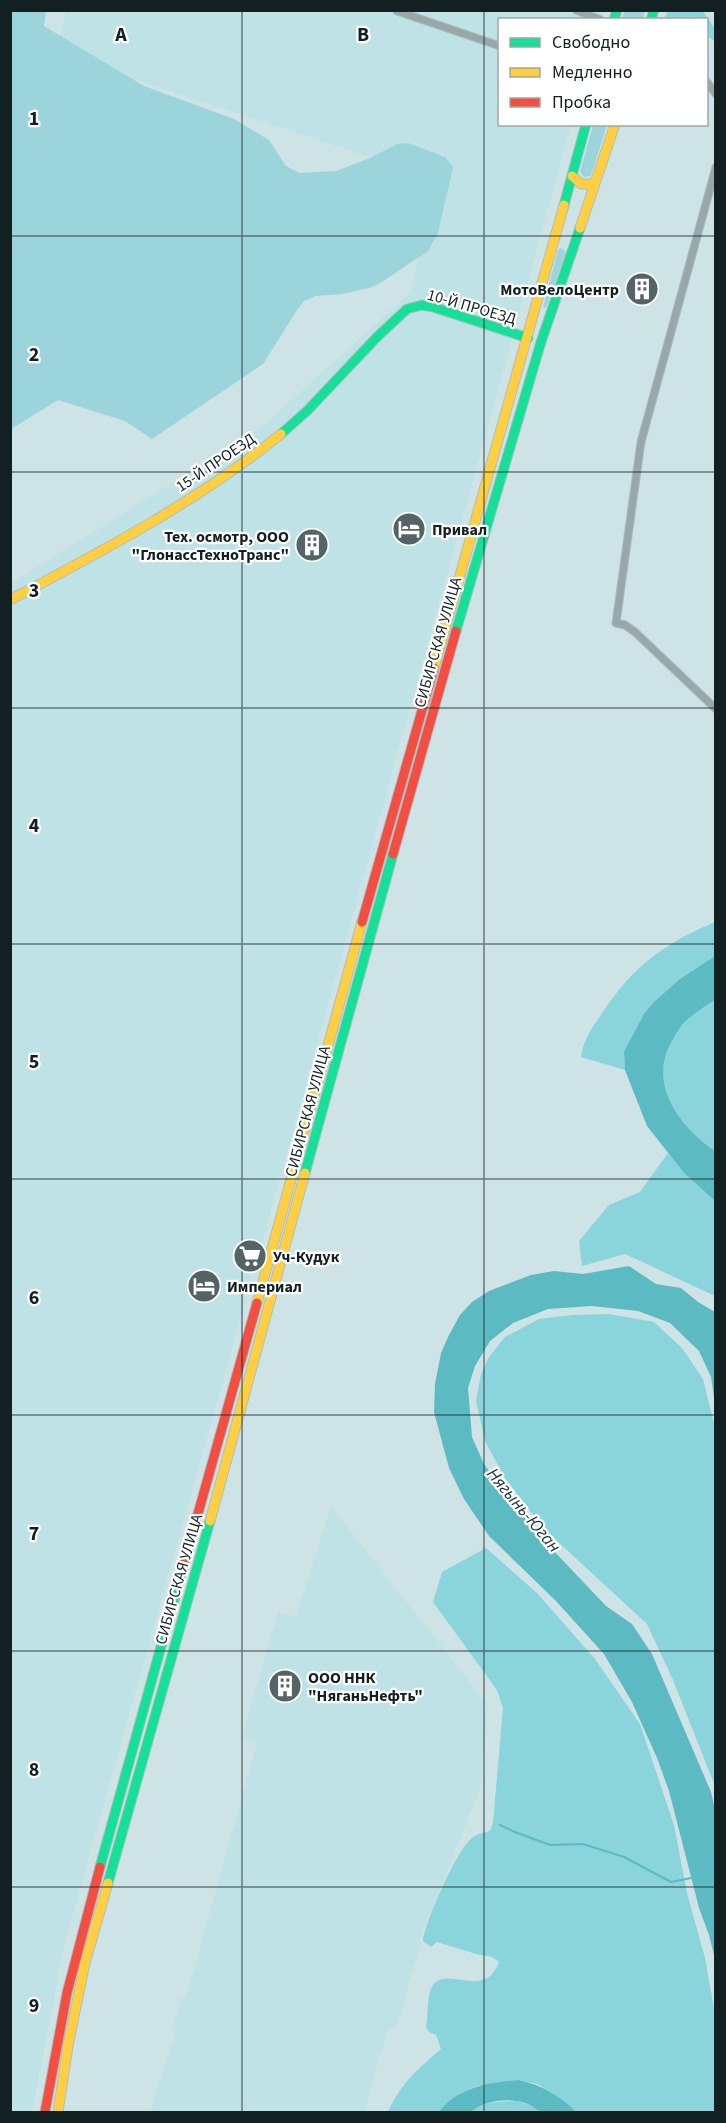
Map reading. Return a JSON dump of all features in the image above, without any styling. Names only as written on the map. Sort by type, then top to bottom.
[{"type":"main road","name":"СИБИРСКАЯ УЛИЦА","points":[[45,2112],[74,1962],[585,126]]},
{"type":"main road","name":"СИБИРСКАЯ УЛИЦА","points":[[58,2112],[68,2046],[85,1963],[204,1543],[467,591],[541,342],[614,126]]},
{"type":"main road","points":[[572,176],[581,184],[594,184]]},
{"type":"main road","points":[[555,236],[566,234],[575,242]]},
{"type":"main road","name":"10-Й ПРОЕЗД","points":[[407,309],[422,305],[433,307],[541,342]]},
{"type":"main road","name":"15-Й ПРОЕЗД","points":[[10,600],[122,540],[266,446],[308,410],[407,309]]},
{"type":"main road","points":[[396,801],[408,804]]},
{"type":"main road","points":[[190,1539],[204,1543]]},
{"type":"street","points":[[576,10],[596,18]]},
{"type":"street","points":[[397,11],[498,45]]},
{"type":"street","points":[[716,167],[641,442],[616,623],[626,625],[635,632],[716,709]]},
{"type":"shaded area","points":[[11,10],[46,11],[44,26],[144,86],[234,119],[269,140],[286,166],[300,173],[336,171],[370,158],[397,144],[408,143],[445,157],[453,167],[438,233],[428,251],[379,284],[342,294],[316,296],[304,301],[263,364],[152,439],[125,421],[58,400],[11,429]]},
{"type":"shaded area","points":[[624,10],[645,11],[642,18],[622,18]]},
{"type":"shaded area","points":[[66,11],[603,11],[601,18],[498,18],[498,126],[571,126],[262,1243],[246,1247],[241,1269],[252,1278],[64,1946],[32,2112],[10,2112],[10,584],[262,427],[411,292],[438,179],[56,54]]},
{"type":"shaded area","points":[[668,11],[703,11],[708,18],[664,18]]},
{"type":"shaded area","points":[[708,18],[715,29],[715,42],[708,36]]},
{"type":"shaded area","points":[[593,126],[607,126],[591,176],[584,177],[580,172]]},
{"type":"shaded area","points":[[561,248],[566,252],[546,308],[543,307],[558,250]]},
{"type":"shaded area","points":[[715,922],[715,956],[680,979],[624,1052],[625,1070],[581,1057],[591,1030],[613,998],[637,970],[664,948]]},
{"type":"shaded area","points":[[715,956],[715,1000],[693,1015],[681,1027],[665,1057],[663,1073],[665,1088],[679,1117],[690,1130],[715,1151],[715,1201],[684,1173],[647,1126],[625,1070],[624,1052],[644,1014],[654,1002],[680,979]]},
{"type":"shaded area","points":[[715,1000],[715,1151],[690,1130],[679,1117],[665,1088],[663,1073],[665,1057],[681,1027],[693,1015]]},
{"type":"shaded area","points":[[668,1153],[684,1173],[715,1201],[715,1296],[625,1254],[582,1266],[579,1241],[609,1205],[640,1192]]},
{"type":"shaded area","points":[[629,1266],[656,1284],[681,1288],[715,1312],[715,1404],[711,1377],[699,1351],[670,1323],[638,1311],[592,1306],[548,1309],[513,1323],[490,1341],[475,1366],[468,1388],[472,1437],[484,1464],[534,1530],[606,1606],[632,1624],[652,1654],[711,1792],[716,1814],[715,1959],[699,1908],[669,1791],[632,1702],[604,1654],[556,1601],[489,1536],[464,1499],[449,1468],[434,1412],[435,1384],[441,1353],[460,1315],[472,1302],[489,1291],[531,1275],[554,1271],[583,1274]]},
{"type":"shaded area","points":[[609,1314],[654,1322],[682,1348],[703,1379],[715,1427],[715,1786],[673,1680],[647,1624],[544,1529],[505,1478],[485,1441],[476,1401],[481,1374],[489,1357],[505,1337],[539,1319]]},
{"type":"shaded area","name":"ООО ННК \"НяганьНефть\"","points":[[331,1506],[488,1705],[480,1789],[419,1941],[421,1942],[398,2023],[387,2032],[364,2112],[150,2112],[177,2027],[173,2026],[181,1998],[186,1998],[257,1743],[242,1738],[278,1612],[296,1617]]},
{"type":"shaded area","points":[[486,1548],[538,1594],[595,1659],[640,1724],[674,1825],[687,1893],[705,1958],[715,2014],[715,2112],[576,2112],[537,2084],[519,2080],[477,2086],[463,2092],[439,2112],[388,2112],[404,2085],[441,2049],[436,2035],[429,2032],[426,2027],[431,1989],[437,1981],[445,1979],[484,1980],[492,1974],[499,1962],[492,1957],[437,1942],[431,1947],[423,1941],[435,1903],[458,1856],[472,1838],[490,1831],[493,1823],[503,1708],[497,1690],[433,1602],[442,1572]]},
{"type":"shaded area","points":[[519,2080],[550,2092],[576,2112],[546,2113],[523,2102],[508,2100],[484,2104],[471,2112],[439,2112],[455,2097],[475,2087]]},
{"type":"shaded area","points":[[516,2101],[543,2112],[471,2112],[487,2104]]},
{"type":"waterway","points":[[500,1825],[550,1845],[583,1844],[624,1857],[671,1882],[691,1878]]},
{"type":"traffic: fast","points":[[615,18],[617,10]]},
{"type":"traffic: fast","points":[[652,18],[654,10]]},
{"type":"traffic: fast","points":[[564,205],[585,126]]},
{"type":"traffic: fast","points":[[456,631],[541,342],[580,228]]},
{"type":"traffic: fast","points":[[281,434],[307,411],[377,337],[407,309],[422,305],[433,307],[528,338]]},
{"type":"traffic: fast","points":[[305,1173],[393,854]]},
{"type":"traffic: fast","points":[[108,1883],[210,1521]]},
{"type":"traffic: fast","points":[[100,1867],[185,1560]]},
{"type":"traffic: slow","points":[[580,228],[614,126]]},
{"type":"traffic: slow","points":[[572,176],[581,184],[594,184]]},
{"type":"traffic: slow","points":[[434,668],[564,205]]},
{"type":"traffic: slow","points":[[10,600],[184,503],[281,434]]},
{"type":"traffic: slow","points":[[257,1303],[362,922]]},
{"type":"traffic: slow","points":[[210,1521],[305,1173]]},
{"type":"traffic: slow","points":[[58,2112],[68,2046],[85,1963],[108,1883]]},
{"type":"traffic: jam","points":[[393,854],[456,631]]},
{"type":"traffic: jam","points":[[362,922],[434,668]]},
{"type":"traffic: jam","points":[[185,1560],[257,1303]]},
{"type":"traffic: jam","points":[[45,2112],[67,1993],[100,1867]]},
{"type":"place","name":"МотоВелоЦентр","points":[[642,289]]},
{"type":"place","name":"Привал","points":[[409,529]]},
{"type":"place","name":"Тех. осмотр, ООО \"ГлонассТехноТранс\"","points":[[312,545]]},
{"type":"place","name":"Уч-Кудук","points":[[250,1256]]},
{"type":"place","name":"Империал","points":[[204,1286]]},
{"type":"place","name":"ООО ННК \"НяганьНефть\"","points":[[285,1686]]},
{"type":"water label","name":"Нягынь-Юган","points":[[524,1510]]}]
